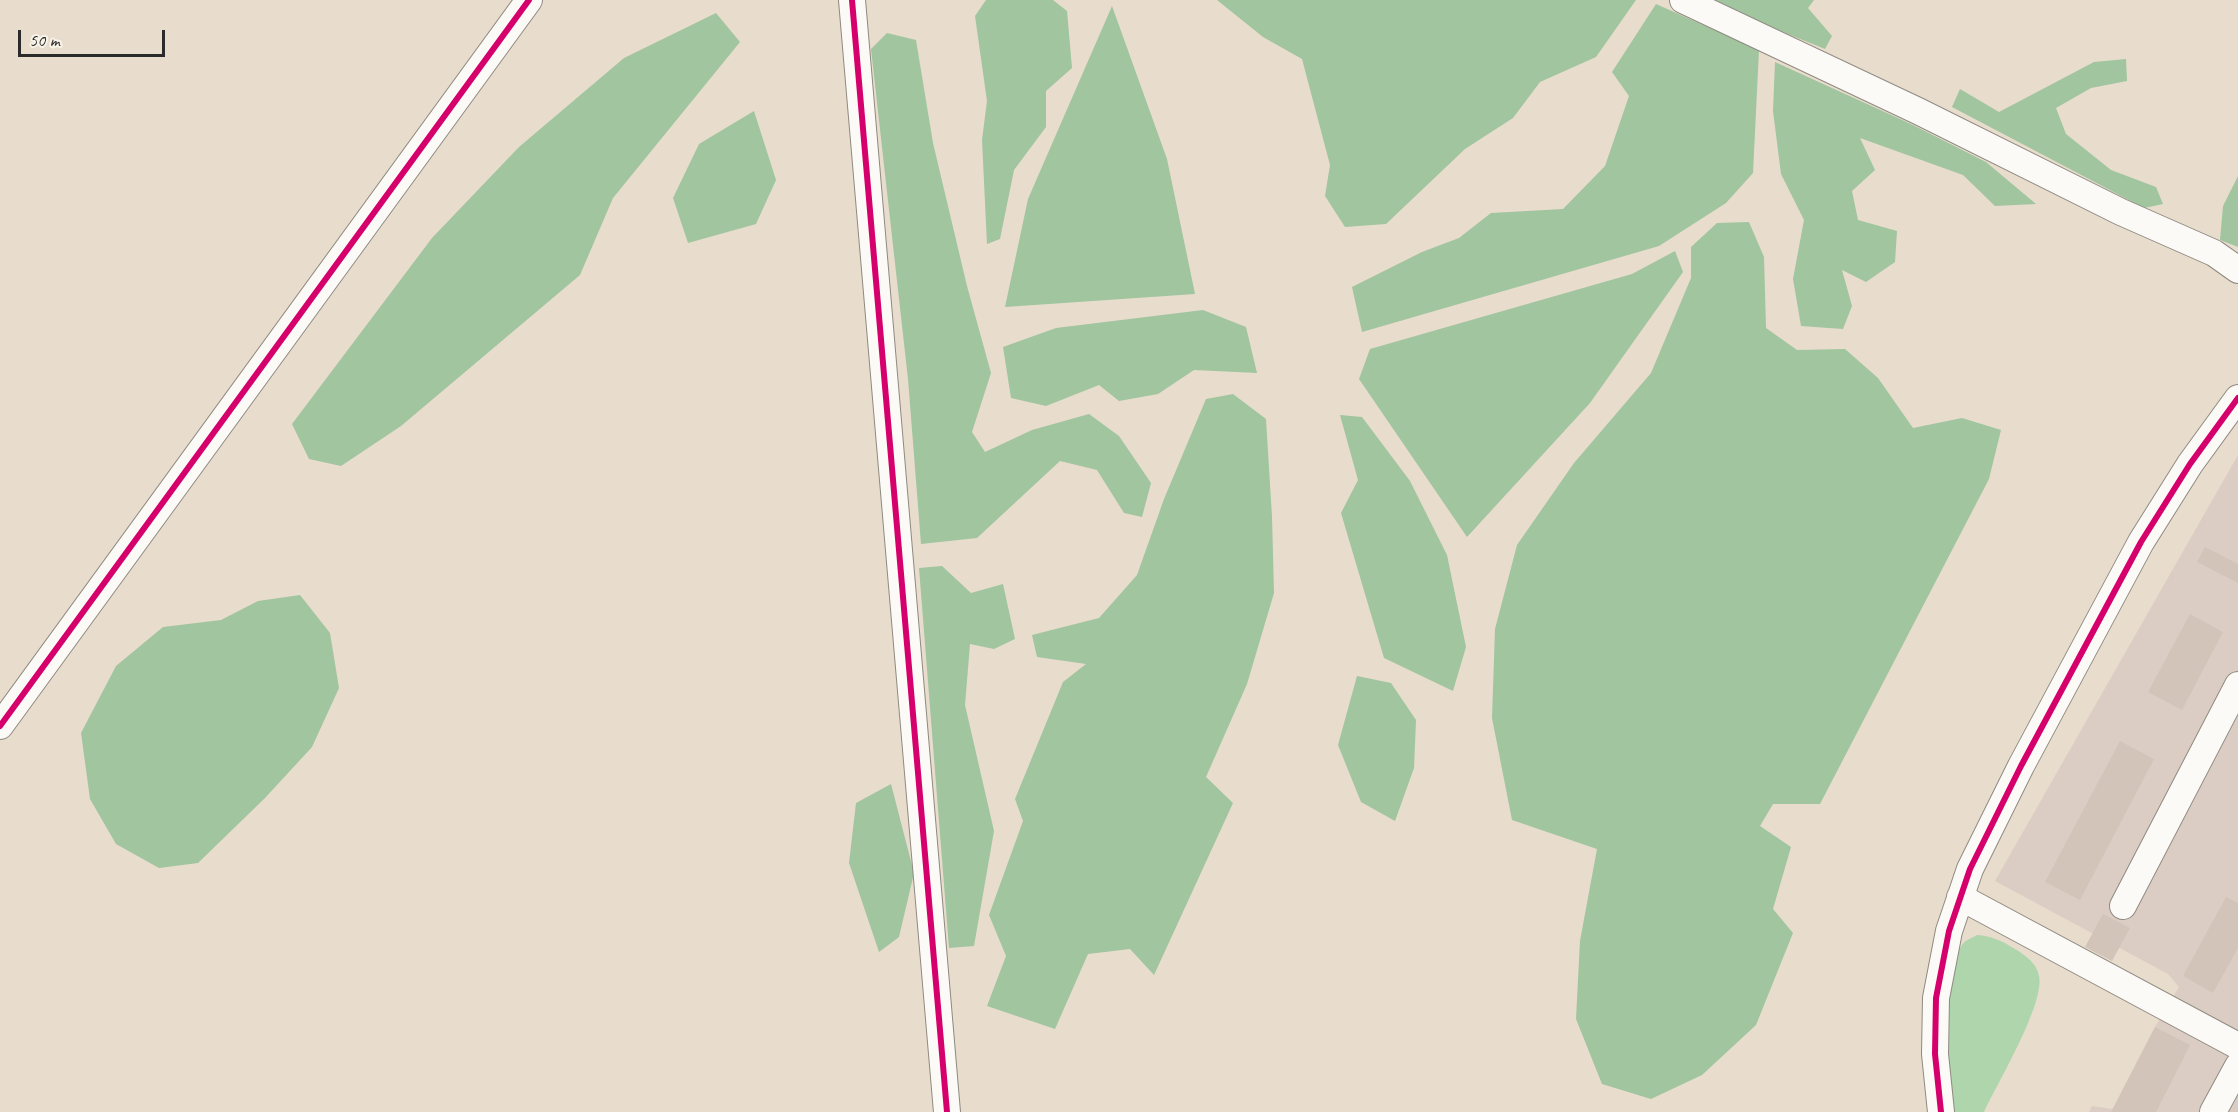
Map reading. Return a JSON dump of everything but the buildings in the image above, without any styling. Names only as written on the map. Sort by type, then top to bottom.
[{"type":"street","points":[[0,726],[529,0]]},
{"type":"street","points":[[852,0],[947,1112]]},
{"type":"street","points":[[1683,0],[1918,111],[2121,212],[2214,253],[2238,270]]},
{"type":"street","points":[[1941,1112],[1935,1054],[1936,998],[1949,931],[1970,868],[2141,542],[2190,464],[2238,398]]},
{"type":"street","points":[[2123,906],[2238,685]]},
{"type":"street","points":[[1960,897],[2238,1046]]},
{"type":"street","points":[[2213,1112],[2238,1066]]},
{"type":"shaded area","points":[[2238,455],[2238,1112],[2089,1112],[2092,1106],[2113,1109],[2155,1027],[2179,987],[2168,974],[1995,881]]},
{"type":"green space","points":[[986,0],[1053,0],[1067,11],[1072,68],[1046,91],[1046,127],[1014,170],[1000,239],[987,244],[982,140],[987,101],[975,16]]},
{"type":"green space","points":[[1217,0],[1636,0],[1596,57],[1540,82],[1513,118],[1465,149],[1386,224],[1345,227],[1325,196],[1330,165],[1302,59],[1263,37]]},
{"type":"green space","points":[[1715,0],[1814,0],[1808,8],[1832,36],[1825,49],[1763,24]]},
{"type":"green space","points":[[1656,4],[1759,50],[1753,173],[1726,203],[1659,246],[1362,332],[1352,287],[1422,252],[1459,238],[1491,213],[1563,209],[1605,166],[1629,96],[1612,72]]},
{"type":"green space","points":[[1112,6],[1167,159],[1195,294],[1005,307],[1028,199]]},
{"type":"green space","points":[[716,13],[740,42],[613,198],[580,275],[401,426],[341,466],[309,459],[292,424],[432,238],[519,147],[624,58]]},
{"type":"green space","points":[[887,33],[916,40],[933,143],[967,286],[991,373],[972,432],[985,452],[1032,430],[1089,414],[1119,436],[1151,483],[1142,517],[1124,513],[1097,470],[1060,461],[977,538],[921,544],[908,379],[871,49]]},
{"type":"green space","points":[[2126,59],[2127,81],[2091,88],[2056,108],[2066,134],[2111,170],[2156,187],[2163,204],[2144,208],[1952,107],[1960,89],[1999,112],[2094,62]]},
{"type":"green space","points":[[1775,62],[1911,124],[1986,162],[2036,204],[1995,206],[1963,175],[1860,138],[1875,170],[1852,191],[1858,220],[1897,231],[1895,262],[1866,282],[1842,270],[1852,306],[1843,329],[1801,326],[1793,279],[1804,220],[1781,174],[1773,111]]},
{"type":"green space","points":[[754,111],[776,180],[756,224],[688,243],[673,198],[699,144]]},
{"type":"green space","points":[[2238,176],[2238,247],[2220,240],[2223,206]]},
{"type":"green space","points":[[1749,222],[1764,257],[1766,328],[1797,350],[1845,349],[1878,378],[1913,428],[1962,418],[2001,430],[1989,479],[1820,804],[1773,804],[1760,826],[1791,847],[1773,909],[1793,933],[1756,1025],[1702,1075],[1651,1099],[1602,1084],[1576,1019],[1580,941],[1597,849],[1512,820],[1492,718],[1495,629],[1517,545],[1574,463],[1651,373],[1691,278],[1691,247],[1717,223]]},
{"type":"green space","points":[[1675,251],[1683,272],[1590,403],[1467,537],[1359,379],[1370,349],[1632,274]]},
{"type":"green space","points":[[1203,310],[1246,327],[1257,373],[1194,370],[1158,394],[1119,401],[1099,385],[1046,406],[1011,398],[1003,347],[1056,328]]},
{"type":"green space","points":[[1233,394],[1266,419],[1274,593],[1247,684],[1206,777],[1233,803],[1154,975],[1130,949],[1088,954],[1055,1029],[987,1006],[1006,956],[989,915],[1023,821],[1015,799],[1063,682],[1086,664],[1037,657],[1032,635],[1099,618],[1137,575],[1164,499],[1206,399]]},
{"type":"green space","points":[[1340,415],[1362,417],[1410,481],[1447,555],[1466,647],[1453,691],[1384,658],[1341,513],[1358,480]]},
{"type":"green space","points":[[942,566],[971,593],[1003,584],[1015,639],[994,649],[970,644],[965,705],[994,831],[974,946],[949,948],[919,568]]},
{"type":"green space","points":[[300,595],[330,633],[339,688],[312,747],[265,798],[198,863],[159,868],[116,844],[90,799],[81,733],[116,666],[163,627],[221,620],[258,601]]},
{"type":"green space","points":[[1357,676],[1391,683],[1416,720],[1414,768],[1395,821],[1361,802],[1338,745]]},
{"type":"green space","points":[[891,784],[914,873],[899,937],[879,952],[849,863],[856,803]]},
{"type":"green space","points":[[1977,935],[2001,941],[2027,957],[2038,971],[2039,989],[2028,1024],[1984,1112],[1953,1112],[1947,1026],[1949,981],[1954,961],[1962,945]]},
{"type":"cycle path","points":[[0,726],[529,0]]},
{"type":"cycle path","points":[[852,0],[947,1112]]},
{"type":"cycle path","points":[[1941,1112],[1935,1054],[1936,998],[1949,931],[1970,869],[2021,766],[2141,542],[2190,464],[2238,398]]}]
